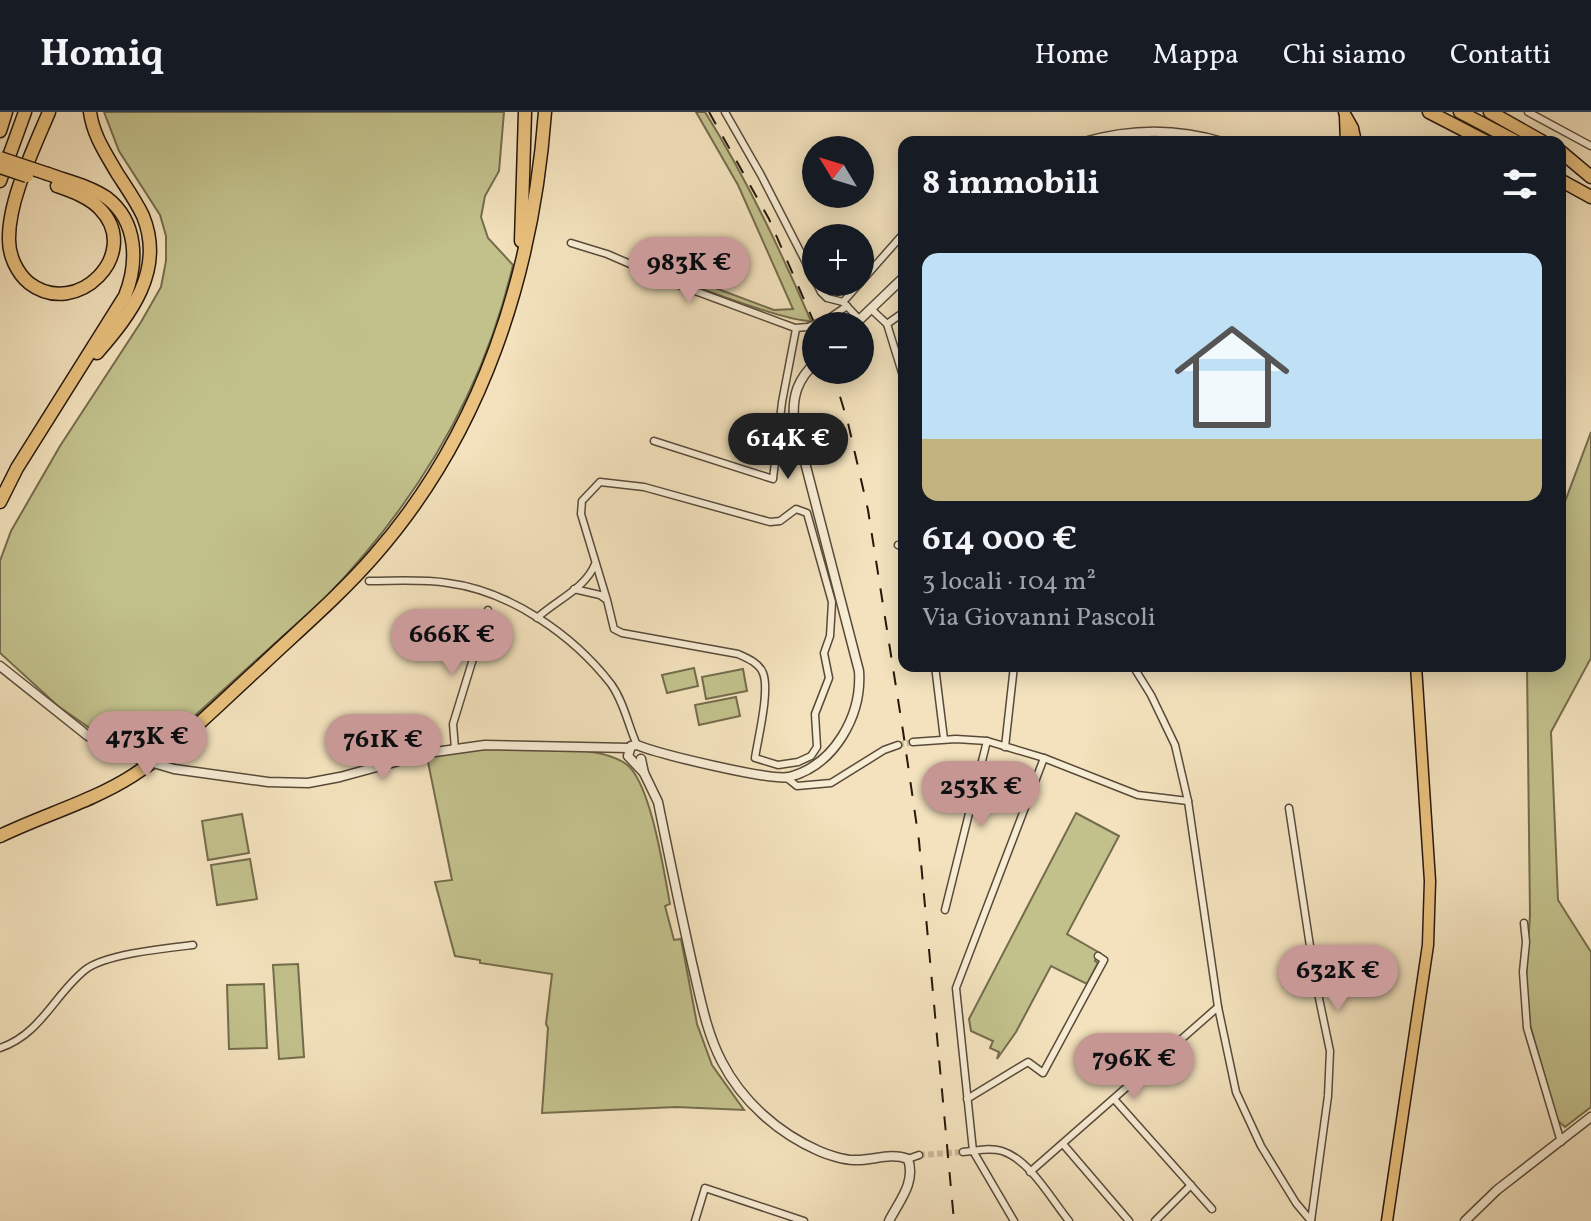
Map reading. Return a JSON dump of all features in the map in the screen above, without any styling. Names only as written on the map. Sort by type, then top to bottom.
[{"type":"highway","points":[[0,131],[6,112]]},
{"type":"highway","points":[[0,181],[5,156],[25,112]]},
{"type":"highway","points":[[5,156],[47,178],[92,202],[108,219],[113,242],[109,263],[97,280],[79,291],[55,294],[33,286],[17,269],[9,242],[21,186],[49,112]]},
{"type":"highway","points":[[67,390],[135,304],[144,289],[150,261],[143,216],[97,137],[90,112]]},
{"type":"highway","points":[[520,276],[525,112]]},
{"type":"highway","points":[[0,836],[104,792],[173,746],[293,636],[373,557],[420,495],[468,414],[500,339],[520,276],[535,200],[545,112]]},
{"type":"highway","points":[[1429,112],[1475,136]]},
{"type":"highway","points":[[1460,112],[1506,136]]},
{"type":"highway","points":[[1490,112],[1532,136]]},
{"type":"highway","points":[[1566,156],[1591,178]]},
{"type":"highway","points":[[0,167],[87,188],[107,198],[129,229],[134,254],[134,267],[125,296],[17,468],[0,502]]},
{"type":"highway","points":[[1566,167],[1591,178]]},
{"type":"highway","points":[[1566,183],[1591,197]]},
{"type":"main road","points":[[1345,113],[1346,136]]},
{"type":"main road","points":[[1345,113],[1355,136]]},
{"type":"main road","points":[[1387,1221],[1428,945],[1430,881],[1416,672]]},
{"type":"street","points":[[725,112],[821,292],[833,301],[845,304],[850,312]]},
{"type":"street","points":[[1528,112],[1591,146]]},
{"type":"street","points":[[1117,136],[1145,131],[1197,136]]},
{"type":"street","points":[[1144,136],[1145,131]]},
{"type":"street","points":[[571,243],[607,254],[796,329],[828,319],[845,304],[898,240]]},
{"type":"street","points":[[868,312],[898,283]]},
{"type":"street","points":[[871,309],[887,324],[898,360]]},
{"type":"street","points":[[887,324],[898,316]]},
{"type":"street","points":[[654,441],[773,479],[782,402],[796,329]]},
{"type":"street","points":[[787,778],[810,767],[830,750],[847,728],[857,708],[860,687],[859,671],[794,420],[793,400],[802,378]]},
{"type":"street","points":[[600,482],[644,487],[770,522],[780,521],[796,509],[807,513],[832,602],[830,636],[824,653],[829,678],[815,714],[817,747],[811,756],[778,765],[755,758],[765,685],[763,671],[753,661],[738,654],[622,633],[614,629],[607,600],[581,514],[582,501],[600,482]]},
{"type":"street","points":[[537,618],[586,580],[596,562]]},
{"type":"street","points":[[369,581],[449,583],[486,593],[537,618],[589,660],[612,685],[623,706],[635,752],[658,802],[701,1002],[716,1049],[733,1080],[758,1111],[792,1136],[820,1151],[854,1160],[901,1156],[908,1159],[919,1155]]},
{"type":"street","points":[[574,589],[588,591],[607,600]]},
{"type":"street","points":[[455,749],[453,724],[488,610]]},
{"type":"street","points":[[0,666],[88,736],[130,756],[174,769],[268,782],[308,783],[428,753],[485,745],[596,747],[666,754],[723,768],[787,778],[797,786],[831,783],[884,750],[898,745]]},
{"type":"street","points":[[936,672],[944,739]]},
{"type":"street","points":[[1005,747],[1013,672]]},
{"type":"street","points":[[1137,672],[1175,745],[1188,801],[1218,1007],[1236,1092],[1261,1146],[1296,1203],[1311,1221]]},
{"type":"street","points":[[913,742],[944,739],[987,741],[1044,758],[1138,795],[1188,801]]},
{"type":"street","points":[[945,910],[987,741]]},
{"type":"street","points":[[1014,1221],[973,1151],[956,988],[1044,758]]},
{"type":"street","points":[[1289,808],[1315,979],[1330,1051],[1328,1096],[1311,1221]]},
{"type":"street","points":[[1524,923],[1525,1027],[1561,1142]]},
{"type":"street","points":[[0,1048],[14,1043],[36,1027],[88,967],[151,950],[193,945]]},
{"type":"street","points":[[967,1099],[1028,1062],[1043,1073],[1104,960],[1098,956]]},
{"type":"street","points":[[1030,1172],[1218,1007]]},
{"type":"street","points":[[1114,1099],[1212,1209]]},
{"type":"street","points":[[1465,1221],[1497,1190],[1591,1117]]},
{"type":"street","points":[[1063,1144],[1129,1221]]},
{"type":"street","points":[[963,1152],[984,1149],[1002,1151],[1015,1157],[1069,1221]]},
{"type":"street","points":[[889,1221],[907,1191],[908,1159]]},
{"type":"street","points":[[1155,1221],[1191,1185]]},
{"type":"street","points":[[695,1221],[705,1188],[804,1221]]},
{"type":"shaded area","points":[[104,112],[504,112],[499,171],[485,196],[481,217],[488,238],[513,265],[484,358],[442,445],[388,525],[324,599],[149,757],[104,738],[58,706],[0,653],[0,561],[11,531],[60,446],[141,322],[161,287],[166,261],[166,236],[160,215],[119,151]]},
{"type":"shaded area","points":[[696,112],[705,112],[749,189],[807,312],[802,312],[802,320],[736,301],[664,271],[664,264],[679,243],[669,269],[675,273],[774,310],[793,309],[738,185]]},
{"type":"shaded area","points":[[1591,432],[1591,658],[1551,732],[1558,900],[1591,952],[1591,1107],[1565,1127],[1557,1120],[1530,1025],[1526,978],[1530,915],[1527,672],[1566,672],[1566,499]]},
{"type":"shaded area","points":[[694,668],[698,686],[667,693],[662,675]]},
{"type":"shaded area","points":[[743,669],[747,691],[706,699],[702,677]]},
{"type":"shaded area","points":[[736,697],[740,716],[699,725],[695,705]]},
{"type":"shaded area","points":[[485,749],[558,749],[597,753],[626,764],[635,774],[655,829],[670,904],[665,906],[674,940],[681,939],[697,1024],[712,1065],[744,1110],[676,1107],[542,1113],[552,974],[455,956],[435,882],[452,880],[427,757]]},
{"type":"shaded area","points":[[1076,813],[1119,836],[1067,934],[1100,953],[1095,961],[1098,963],[1087,984],[1051,966],[1016,1032],[997,1059],[999,1052],[990,1048],[993,1041],[971,1031],[969,1019]]},
{"type":"shaded area","points":[[242,814],[249,853],[208,860],[202,821]]},
{"type":"shaded area","points":[[250,859],[257,899],[217,905],[211,865]]},
{"type":"shaded area","points":[[298,964],[304,1057],[279,1059],[273,965]]},
{"type":"shaded area","points":[[264,984],[267,1048],[229,1049],[227,985]]},
{"type":"tunnel","points":[[898,745],[913,742]]},
{"type":"tunnel","points":[[919,1155],[963,1152]]},
{"type":"railway","points":[[709,112],[769,219],[809,312]]},
{"type":"railway","points":[[836,384],[868,510],[919,841],[954,1221]]}]
